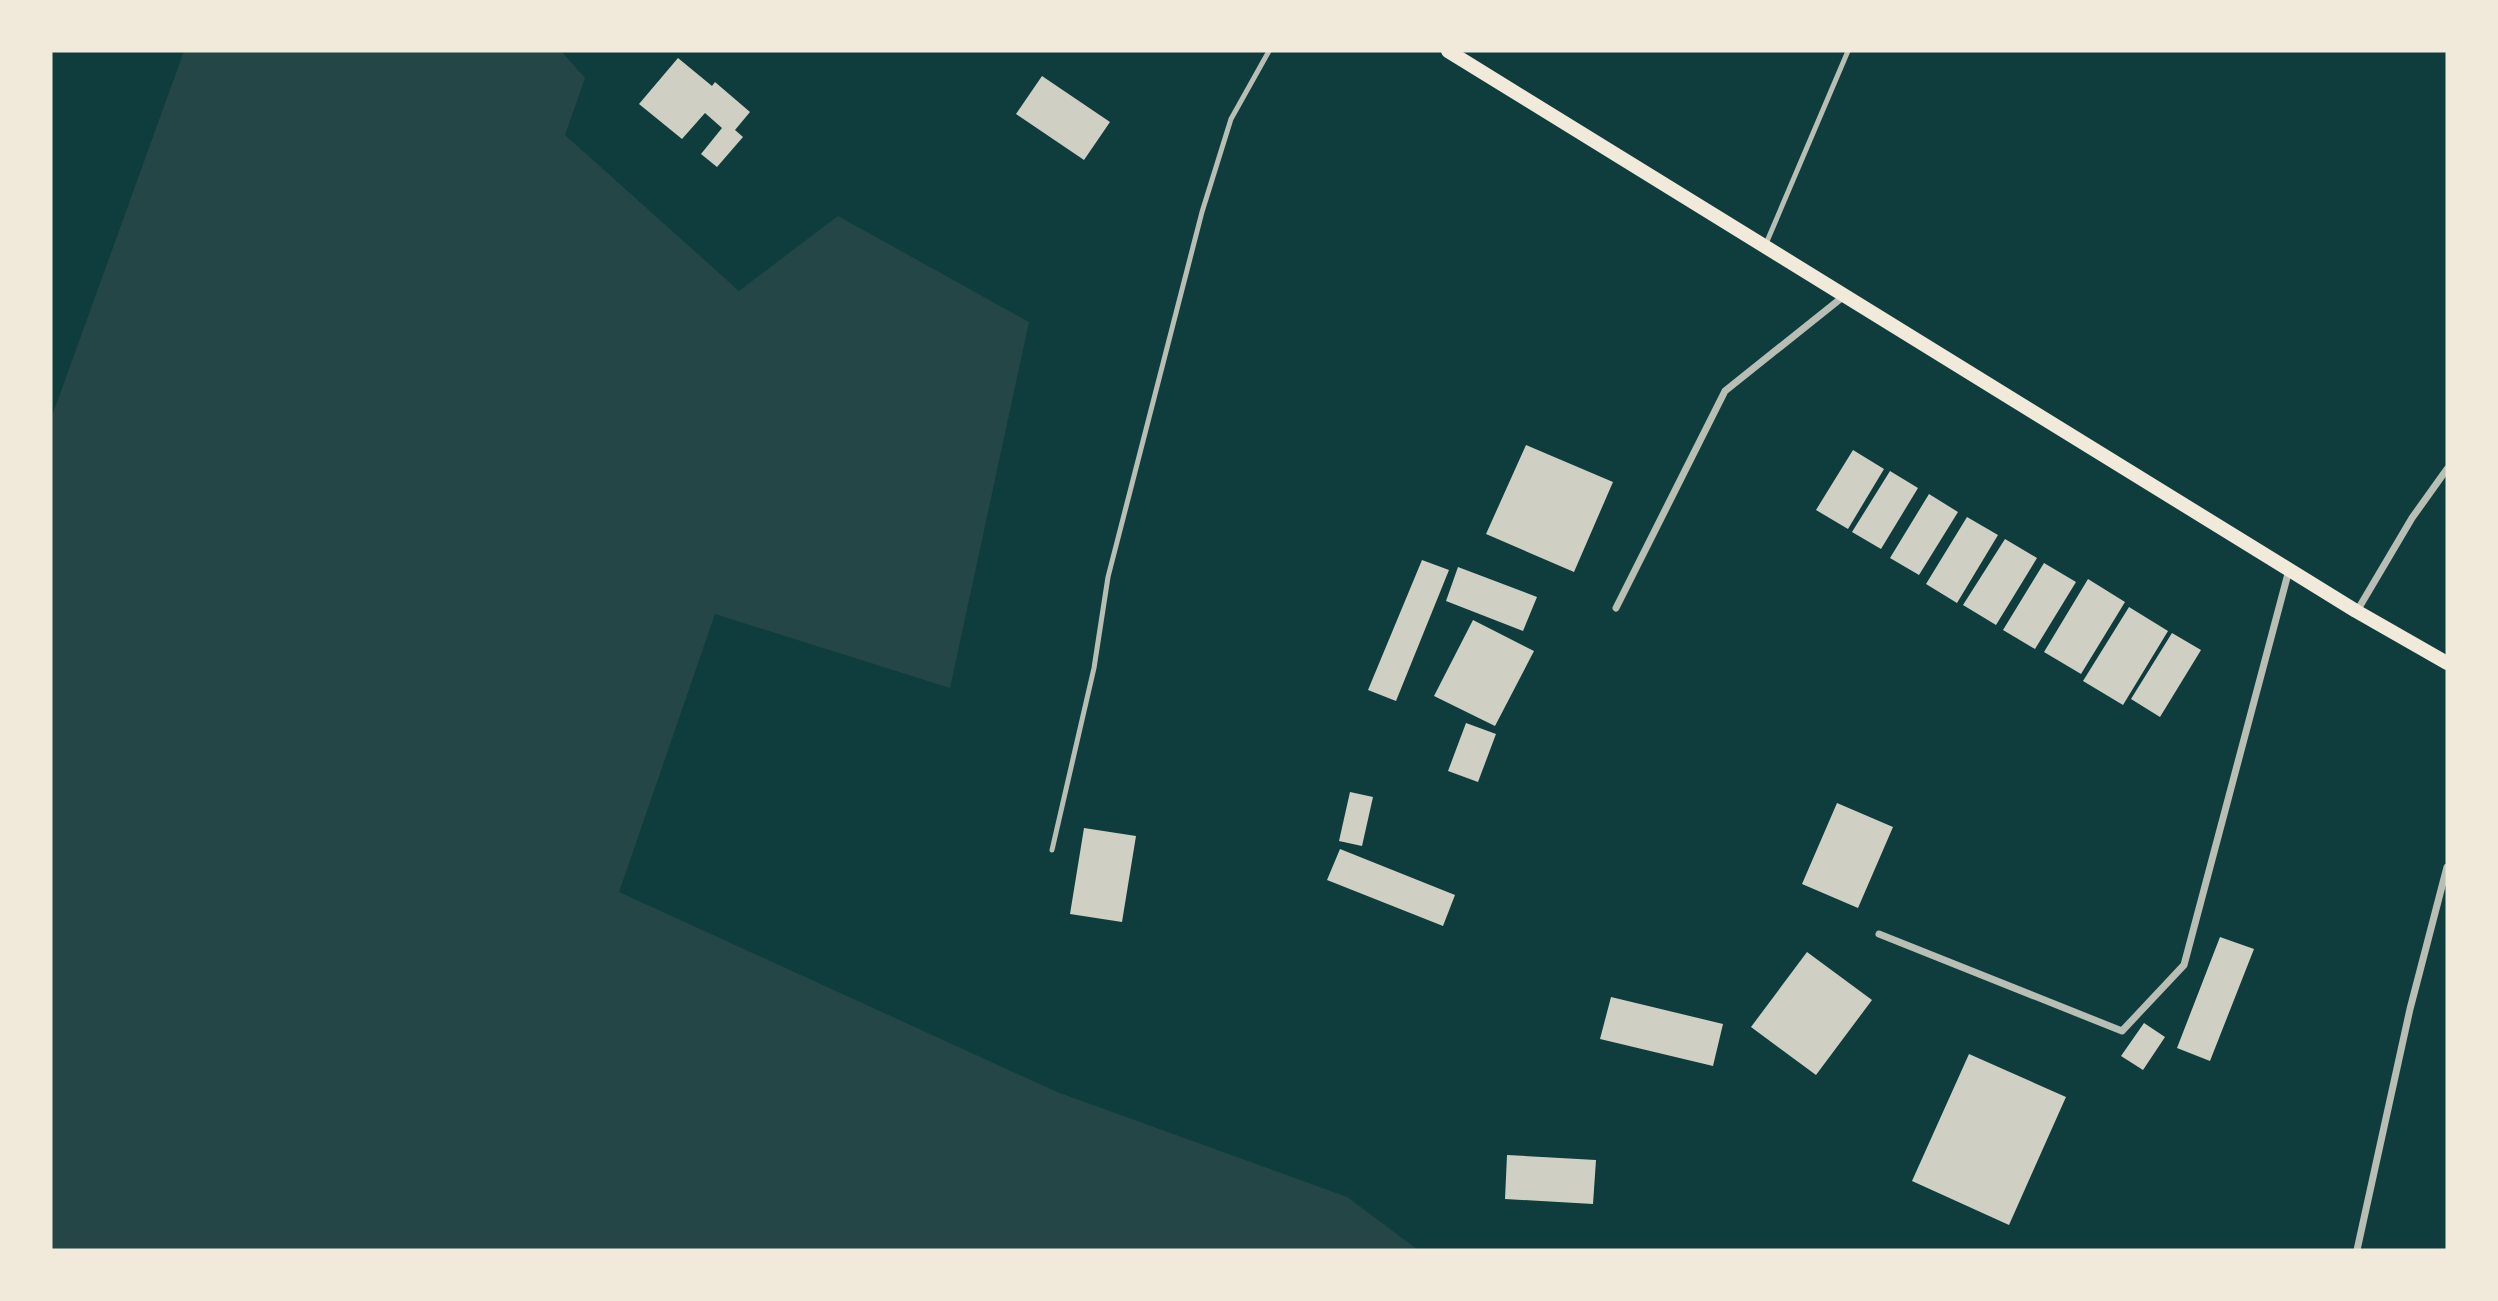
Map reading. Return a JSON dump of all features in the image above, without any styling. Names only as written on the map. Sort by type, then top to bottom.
[{"type":"main road","points":[[1448,51],[2356,611],[2447,663]]},
{"type":"street","points":[[1616,608],[1725,391],[1846,295]]},
{"type":"street","points":[[2356,611],[2412,518],[2447,469]]},
{"type":"street","points":[[1879,934],[2122,1031],[2184,965],[2289,569]]},
{"type":"street","points":[[2357,1250],[2410,1009],[2447,867]]},
{"type":"lane","points":[[1052,850],[1094,668],[1108,577],[1202,212],[1231,118],[1269,51]]},
{"type":"lane","points":[[1765,246],[1848,51]]},
{"type":"shaded area","points":[[184,51],[561,51],[585,78],[565,135],[739,291],[838,216],[1029,322],[950,688],[715,614],[619,892],[1057,1092],[1347,1197],[1418,1250],[51,1250],[51,419]]},
{"type":"building","points":[[678,58],[712,86],[715,82],[750,112],[735,130],[743,137],[717,167],[701,154],[722,128],[705,113],[682,139],[639,104]]},
{"type":"building","points":[[1042,76],[1110,122],[1084,160],[1016,114]]},
{"type":"building","points":[[1526,445],[1613,482],[1574,572],[1486,534]]},
{"type":"building","points":[[1853,450],[1884,469],[1848,529],[1816,510]]},
{"type":"building","points":[[1890,471],[1918,488],[1881,549],[1852,532]]},
{"type":"building","points":[[1929,494],[1958,512],[1919,575],[1890,558]]},
{"type":"building","points":[[1967,517],[1998,535],[1957,603],[1926,584]]},
{"type":"building","points":[[2005,539],[2037,558],[1996,625],[1963,605]]},
{"type":"building","points":[[1422,560],[1449,570],[1396,701],[1368,690]]},
{"type":"building","points":[[2044,563],[2076,582],[2035,649],[2003,630]]},
{"type":"building","points":[[1458,567],[1537,597],[1523,631],[1446,601]]},
{"type":"building","points":[[2088,579],[2125,602],[2081,674],[2044,652]]},
{"type":"building","points":[[2129,607],[2168,631],[2123,705],[2083,681]]},
{"type":"building","points":[[1473,620],[1534,651],[1495,726],[1434,696]]},
{"type":"building","points":[[2172,633],[2201,650],[2160,717],[2131,699]]},
{"type":"building","points":[[1466,723],[1496,734],[1478,782],[1448,771]]},
{"type":"building","points":[[1350,792],[1373,797],[1362,846],[1339,841]]},
{"type":"building","points":[[1837,803],[1893,827],[1858,908],[1802,884]]},
{"type":"building","points":[[1084,828],[1136,836],[1122,922],[1070,914]]},
{"type":"building","points":[[1340,849],[1455,895],[1443,926],[1327,880]]},
{"type":"building","points":[[2220,937],[2254,949],[2210,1061],[2177,1048]]},
{"type":"building","points":[[1807,952],[1872,1000],[1816,1075],[1751,1027]]},
{"type":"building","points":[[1611,997],[1723,1024],[1713,1066],[1600,1039]]},
{"type":"building","points":[[2144,1023],[2165,1037],[2143,1070],[2121,1056]]},
{"type":"building","points":[[1969,1054],[2066,1097],[2009,1225],[1912,1181]]},
{"type":"building","points":[[1507,1155],[1596,1160],[1593,1204],[1505,1199]]}]
